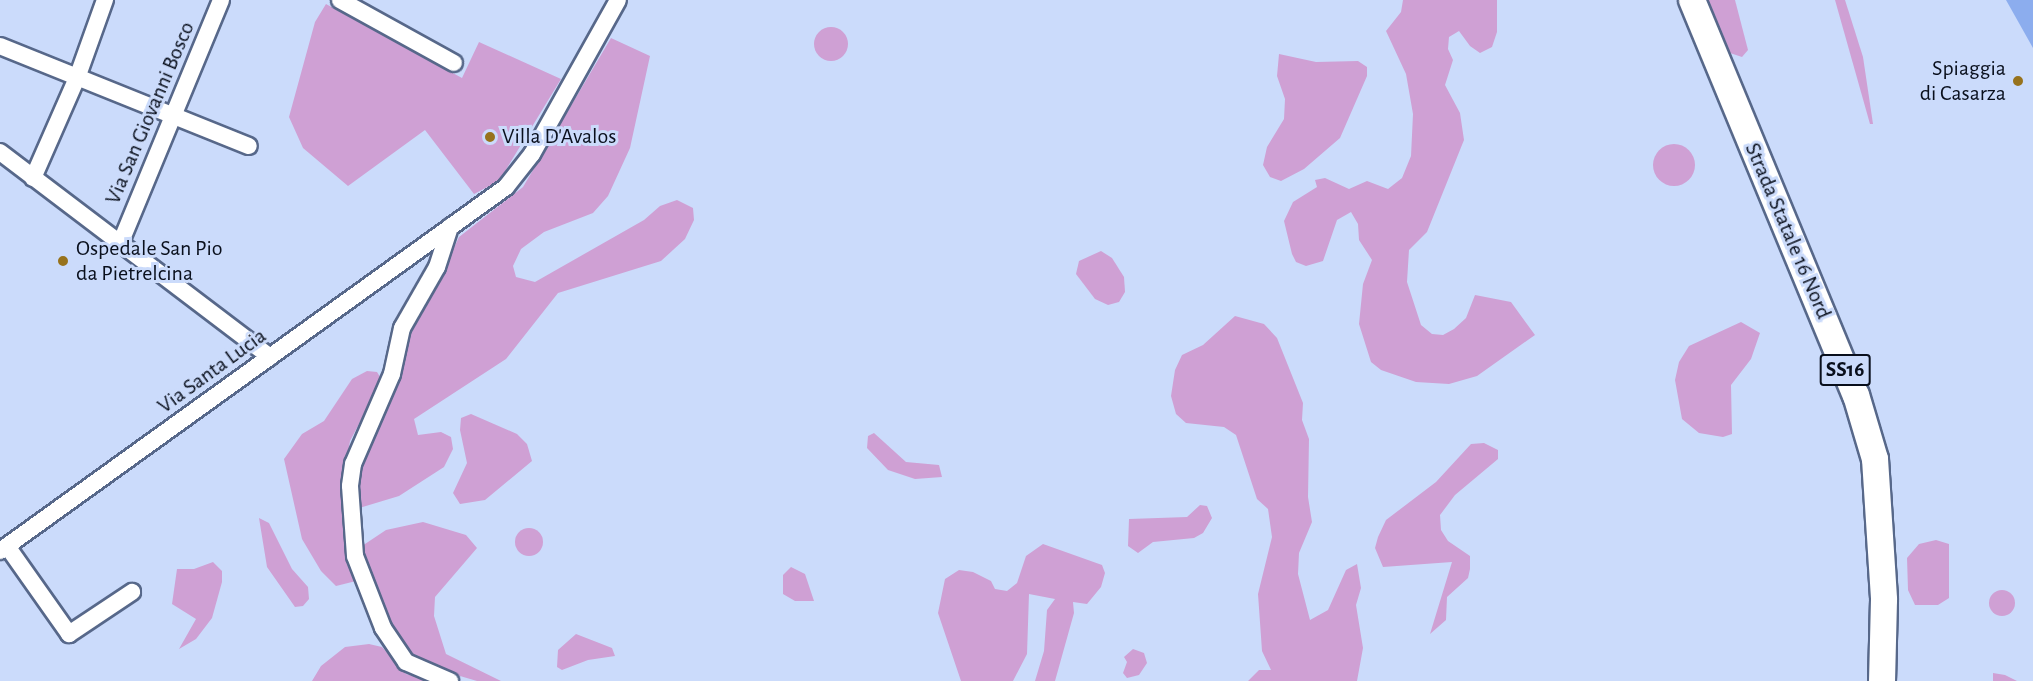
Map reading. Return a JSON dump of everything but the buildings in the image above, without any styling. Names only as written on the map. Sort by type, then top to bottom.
[{"type":"main road","name":"Strada Statale 16 Nord","points":[[1692,0],[1856,395],[1875,459],[1884,600],[1882,681]]},
{"type":"street","points":[[33,178],[77,78],[105,0]]},
{"type":"street","name":"Via San Giovanni Bosco","points":[[120,244],[221,0]]},
{"type":"street","points":[[340,0],[454,63]]},
{"type":"street","name":"Via Santa Lucia","points":[[3,549],[506,187],[521,170],[618,0]]},
{"type":"street","points":[[0,46],[174,118],[249,146]]},
{"type":"street","points":[[0,152],[270,357]]},
{"type":"street","points":[[450,227],[437,267],[402,328],[392,374],[353,464],[351,486],[355,556],[383,628],[406,662],[450,681]]},
{"type":"street","points":[[3,549],[69,634],[132,592]]},
{"type":"shaded area","points":[[1403,0],[1497,0],[1497,32],[1492,47],[1480,53],[1470,46],[1459,31],[1449,37],[1448,49],[1453,60],[1445,85],[1460,113],[1464,140],[1427,232],[1409,250],[1407,282],[1421,325],[1432,334],[1443,335],[1454,329],[1466,318],[1475,295],[1511,302],[1535,335],[1477,376],[1449,384],[1416,382],[1381,370],[1371,362],[1359,324],[1363,284],[1372,260],[1359,240],[1358,224],[1351,212],[1337,220],[1323,261],[1306,266],[1296,262],[1292,254],[1284,221],[1293,202],[1317,187],[1315,180],[1325,178],[1349,189],[1367,181],[1388,189],[1402,178],[1411,156],[1413,114],[1406,74],[1386,31],[1401,12]]},
{"type":"shaded area","points":[[1708,0],[1735,0],[1748,50],[1742,57],[1727,52]]},
{"type":"shaded area","points":[[1835,0],[1845,0],[1863,57],[1873,124],[1870,124]]},
{"type":"shaded area","points":[[326,4],[462,78],[479,42],[561,79],[499,181],[474,194],[425,130],[348,186],[303,148],[289,117],[315,22]]},
{"type":"shaded area","points":[[831,27],[843,32],[848,44],[843,56],[831,61],[819,56],[814,44],[819,32]]},
{"type":"shaded area","points":[[611,38],[650,56],[630,148],[608,196],[593,213],[544,232],[521,249],[513,266],[516,277],[535,282],[644,220],[660,206],[677,200],[693,208],[694,220],[685,239],[661,261],[558,293],[506,359],[414,419],[418,435],[441,432],[451,437],[453,449],[444,467],[399,496],[356,509],[362,450],[407,330],[441,275],[459,237],[523,187]]},
{"type":"shaded area","points":[[1279,54],[1316,62],[1358,61],[1367,67],[1367,76],[1340,138],[1304,169],[1281,181],[1270,177],[1263,165],[1267,147],[1284,119],[1285,99],[1277,76]]},
{"type":"shaded area","points":[[1674,144],[1689,150],[1695,165],[1689,180],[1674,186],[1659,180],[1653,165],[1659,150]]},
{"type":"shaded area","points":[[1101,251],[1112,258],[1124,277],[1125,292],[1119,302],[1108,305],[1095,299],[1076,274],[1079,261]]},
{"type":"shaded area","points":[[1235,316],[1264,324],[1277,338],[1303,403],[1302,420],[1309,439],[1308,497],[1312,522],[1299,553],[1298,574],[1310,620],[1328,610],[1346,570],[1357,564],[1361,588],[1356,605],[1363,648],[1357,681],[1248,681],[1259,670],[1271,670],[1262,651],[1258,594],[1272,537],[1268,509],[1257,499],[1236,435],[1224,427],[1186,423],[1176,414],[1171,396],[1175,370],[1182,355],[1203,345]]},
{"type":"shaded area","points":[[1741,322],[1760,333],[1751,359],[1731,385],[1732,434],[1723,437],[1699,433],[1682,419],[1675,380],[1679,362],[1689,346]]},
{"type":"shaded area","points":[[367,371],[377,372],[382,380],[350,441],[342,489],[347,552],[356,581],[336,586],[321,571],[302,539],[284,459],[302,434],[324,421],[352,379]]},
{"type":"shaded area","points":[[471,414],[517,434],[527,444],[532,461],[485,500],[460,504],[453,493],[467,463],[460,430],[461,418]]},
{"type":"shaded area","points":[[874,433],[906,462],[939,465],[942,477],[915,479],[888,470],[867,448],[868,436]]},
{"type":"shaded area","points":[[1484,443],[1498,450],[1498,459],[1455,495],[1440,515],[1441,530],[1448,541],[1470,556],[1470,569],[1468,578],[1447,597],[1446,620],[1430,634],[1452,562],[1383,567],[1375,548],[1378,537],[1386,520],[1436,482],[1471,444]]},
{"type":"shaded area","points":[[1200,505],[1207,506],[1212,518],[1203,533],[1194,538],[1153,542],[1138,553],[1128,546],[1129,519],[1187,517]]},
{"type":"shaded area","points":[[259,518],[269,523],[292,569],[308,587],[309,599],[303,606],[295,607],[267,567]]},
{"type":"shaded area","points":[[423,522],[466,535],[477,548],[435,597],[434,616],[446,654],[501,681],[477,681],[426,666],[416,660],[389,627],[359,548],[386,530]]},
{"type":"shaded area","points":[[529,528],[539,532],[543,542],[539,552],[529,556],[519,552],[515,542],[519,532]]},
{"type":"shaded area","points":[[1936,540],[1949,544],[1949,598],[1938,605],[1915,605],[1908,590],[1907,558],[1919,544]]},
{"type":"shaded area","points":[[1043,544],[1102,565],[1105,573],[1101,587],[1087,604],[1073,602],[1074,613],[1055,681],[1035,681],[1044,651],[1047,610],[1055,599],[1029,594],[1027,654],[1013,681],[961,681],[938,613],[945,579],[959,570],[973,572],[991,581],[995,589],[1007,591],[1017,583],[1026,556]]},
{"type":"shaded area","points":[[213,562],[222,571],[222,582],[212,618],[196,639],[179,649],[196,619],[172,604],[177,569],[194,569]]},
{"type":"shaded area","points":[[791,567],[805,574],[814,601],[795,601],[783,594],[783,575]]},
{"type":"shaded area","points":[[2002,590],[2012,593],[2015,603],[2012,613],[2002,616],[1992,613],[1989,603],[1992,593]]},
{"type":"shaded area","points":[[576,634],[612,648],[615,656],[588,660],[562,670],[557,667],[558,650]]},
{"type":"shaded area","points":[[369,644],[382,647],[406,674],[431,681],[312,681],[321,666],[345,647]]},
{"type":"shaded area","points":[[1133,649],[1144,653],[1147,663],[1139,675],[1127,678],[1123,673],[1127,662],[1124,657]]},
{"type":"shaded area","points":[[1993,673],[2005,675],[2017,681],[1993,681]]},
{"type":"water","points":[[2006,0],[2033,0],[2033,48]]},
{"type":"place","name":"Spiaggia di Casarza","points":[[2018,81]]},
{"type":"place","name":"Villa D'Avalos","points":[[490,137]]},
{"type":"place","name":"Ospedale San Pio da Pietrelcina","points":[[63,261]]}]
